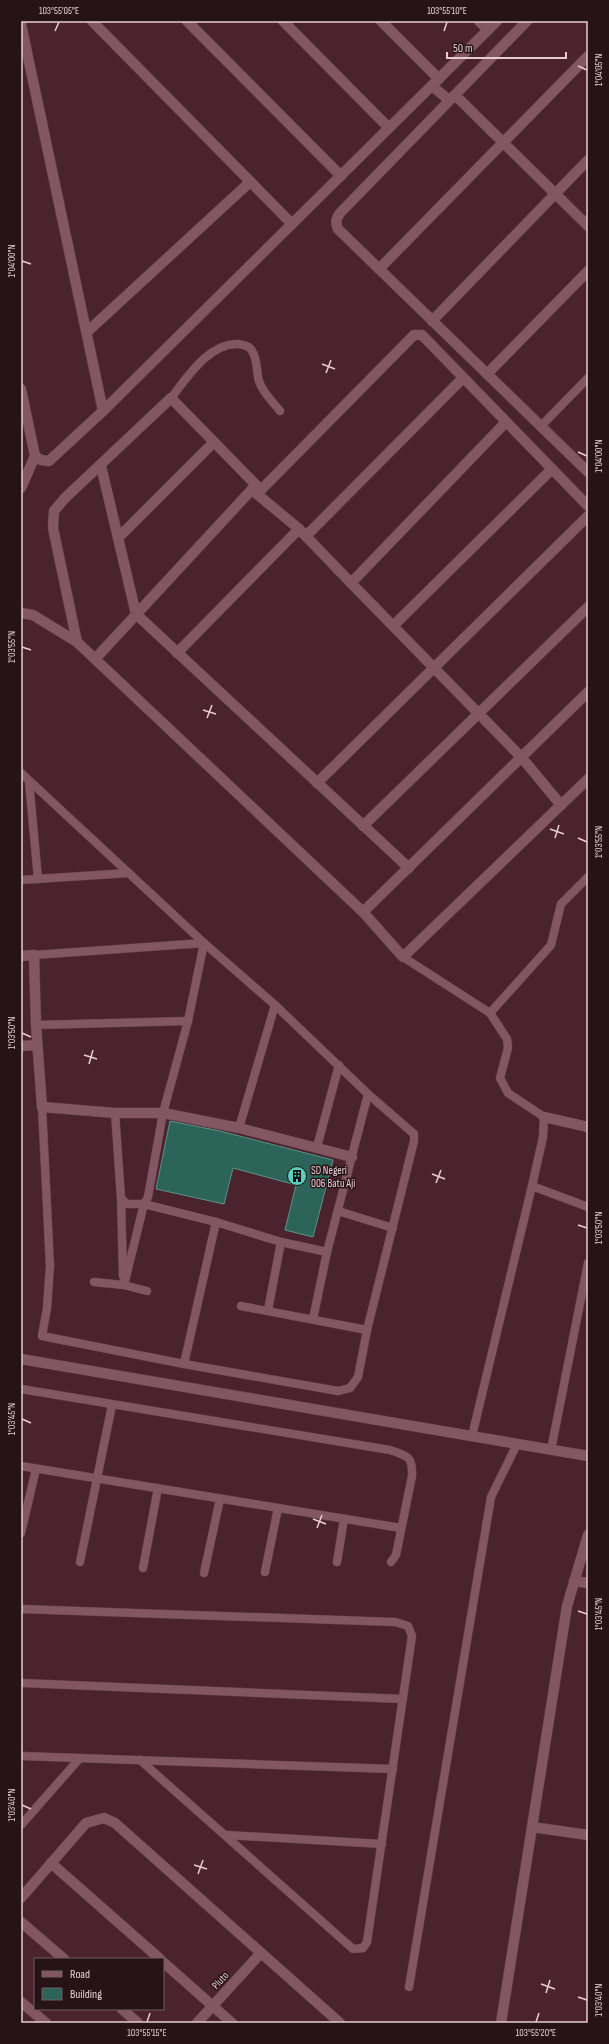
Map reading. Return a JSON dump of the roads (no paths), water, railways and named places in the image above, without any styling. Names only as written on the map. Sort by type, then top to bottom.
[{"type":"street","points":[[92,21],[292,224]]},
{"type":"street","points":[[187,21],[340,176]]},
{"type":"street","points":[[283,21],[389,128]]},
{"type":"street","points":[[381,21],[436,85],[503,142],[588,226]]},
{"type":"street","points":[[479,21],[488,30]]},
{"type":"street","points":[[35,456],[41,460],[49,461],[103,410],[389,128],[436,85],[497,21]]},
{"type":"street","points":[[527,21],[450,98],[336,219],[338,229],[471,361],[487,374],[588,472]]},
{"type":"street","points":[[21,24],[103,410]]},
{"type":"street","points":[[379,269],[588,56]]},
{"type":"street","points":[[432,321],[588,160]]},
{"type":"street","points":[[87,332],[250,182]]},
{"type":"street","points":[[487,374],[588,271]]},
{"type":"street","points":[[95,658],[257,489],[414,334],[422,335],[588,506]]},
{"type":"street","points":[[177,653],[302,533],[461,374],[471,361]]},
{"type":"street","points":[[21,389],[35,456],[21,488]]},
{"type":"street","points":[[77,642],[53,528],[54,511],[65,498],[101,466],[171,398],[257,489],[522,758],[561,805]]},
{"type":"street","points":[[351,583],[506,422]]},
{"type":"street","points":[[118,538],[214,442]]},
{"type":"street","points":[[101,466],[136,614],[409,868]]},
{"type":"street","points":[[393,626],[552,469]]},
{"type":"street","points":[[317,783],[435,669],[588,516]]},
{"type":"street","points":[[363,826],[588,607]]},
{"type":"street","points":[[21,614],[32,615],[77,642],[95,658],[363,912],[403,957],[588,779]]},
{"type":"street","points":[[363,912],[588,692]]},
{"type":"street","points":[[21,956],[34,956],[37,1045],[42,1107],[115,1113],[163,1113],[239,1128],[352,1157]]},
{"type":"street","points":[[21,1046],[37,1045]]},
{"type":"street","points":[[544,1117],[588,1127]]},
{"type":"street","points":[[21,1359],[588,1456]]},
{"type":"street","points":[[501,2023],[567,1606],[588,1535]]},
{"type":"street","points":[[574,1581],[588,1583]]},
{"type":"street","points":[[21,1898],[86,1823],[104,1818],[115,1823],[340,2023]]},
{"type":"street","points":[[532,1827],[588,1835]]},
{"type":"street","points":[[51,1863],[159,1958]]},
{"type":"street","points":[[21,1922],[63,1958]]},
{"type":"street","name":"Pluto","points":[[197,2023],[261,1953]]},
{"type":"street","points":[[164,1963],[232,2023]]},
{"type":"street","points":[[21,2002],[46,2023]]},
{"type":"street","points":[[123,2010],[138,2023]]},
{"type":"lane","points":[[171,398],[197,366],[212,353],[224,347],[240,344],[246,345],[253,352],[259,382],[267,395],[280,410]]},
{"type":"lane","points":[[540,427],[588,378]]},
{"type":"lane","points":[[21,773],[204,943],[276,1005],[340,1065],[368,1094],[408,1127],[415,1138],[367,1330],[358,1377],[350,1388],[338,1391],[184,1364],[42,1336],[47,1308],[50,1266],[42,1107]]},
{"type":"lane","points":[[29,781],[38,879]]},
{"type":"lane","points":[[21,880],[129,873]]},
{"type":"lane","points":[[490,1013],[551,945],[561,904],[588,877]]},
{"type":"lane","points":[[34,956],[204,943]]},
{"type":"lane","points":[[124,1285],[144,1204],[148,1197],[163,1113],[188,1021],[204,943]]},
{"type":"lane","points":[[403,957],[490,1013],[507,1038],[508,1048],[500,1078],[508,1093],[544,1117],[543,1137],[532,1186],[472,1436]]},
{"type":"lane","points":[[239,1128],[276,1005]]},
{"type":"lane","points":[[36,1025],[188,1021]]},
{"type":"lane","points":[[317,1147],[340,1065]]},
{"type":"lane","points":[[313,1319],[327,1252],[368,1094]]},
{"type":"lane","points":[[115,1113],[121,1198],[124,1285]]},
{"type":"lane","points":[[532,1186],[588,1206]]},
{"type":"lane","points":[[121,1198],[127,1204],[144,1204],[216,1222],[281,1242],[327,1252]]},
{"type":"lane","points":[[338,1211],[393,1228]]},
{"type":"lane","points":[[184,1364],[216,1222]]},
{"type":"lane","points":[[268,1310],[281,1242]]},
{"type":"lane","points":[[551,1450],[588,1263]]},
{"type":"lane","points":[[94,1282],[124,1285],[147,1291]]},
{"type":"lane","points":[[241,1306],[367,1330]]},
{"type":"lane","points":[[21,1389],[390,1450],[407,1456],[413,1464],[396,1555],[391,1562]]},
{"type":"lane","points":[[80,1562],[112,1405]]},
{"type":"lane","points":[[408,1987],[492,1497],[517,1444]]},
{"type":"lane","points":[[21,1466],[401,1528]]},
{"type":"lane","points":[[21,1533],[36,1469]]},
{"type":"lane","points":[[143,1568],[158,1488]]},
{"type":"lane","points":[[204,1573],[220,1498]]},
{"type":"lane","points":[[265,1572],[278,1508]]},
{"type":"lane","points":[[337,1562],[344,1519]]},
{"type":"lane","points":[[21,1609],[395,1622],[408,1626],[412,1636],[368,1942],[363,1948],[353,1949],[140,1760]]},
{"type":"lane","points":[[21,1683],[403,1698]]},
{"type":"lane","points":[[21,1756],[393,1769]]},
{"type":"lane","points":[[21,1825],[80,1758]]},
{"type":"lane","points":[[226,1835],[382,1844]]},
{"type":"place","name":"SD Negeri 006 Batu Aji","points":[[297,1176]]}]
